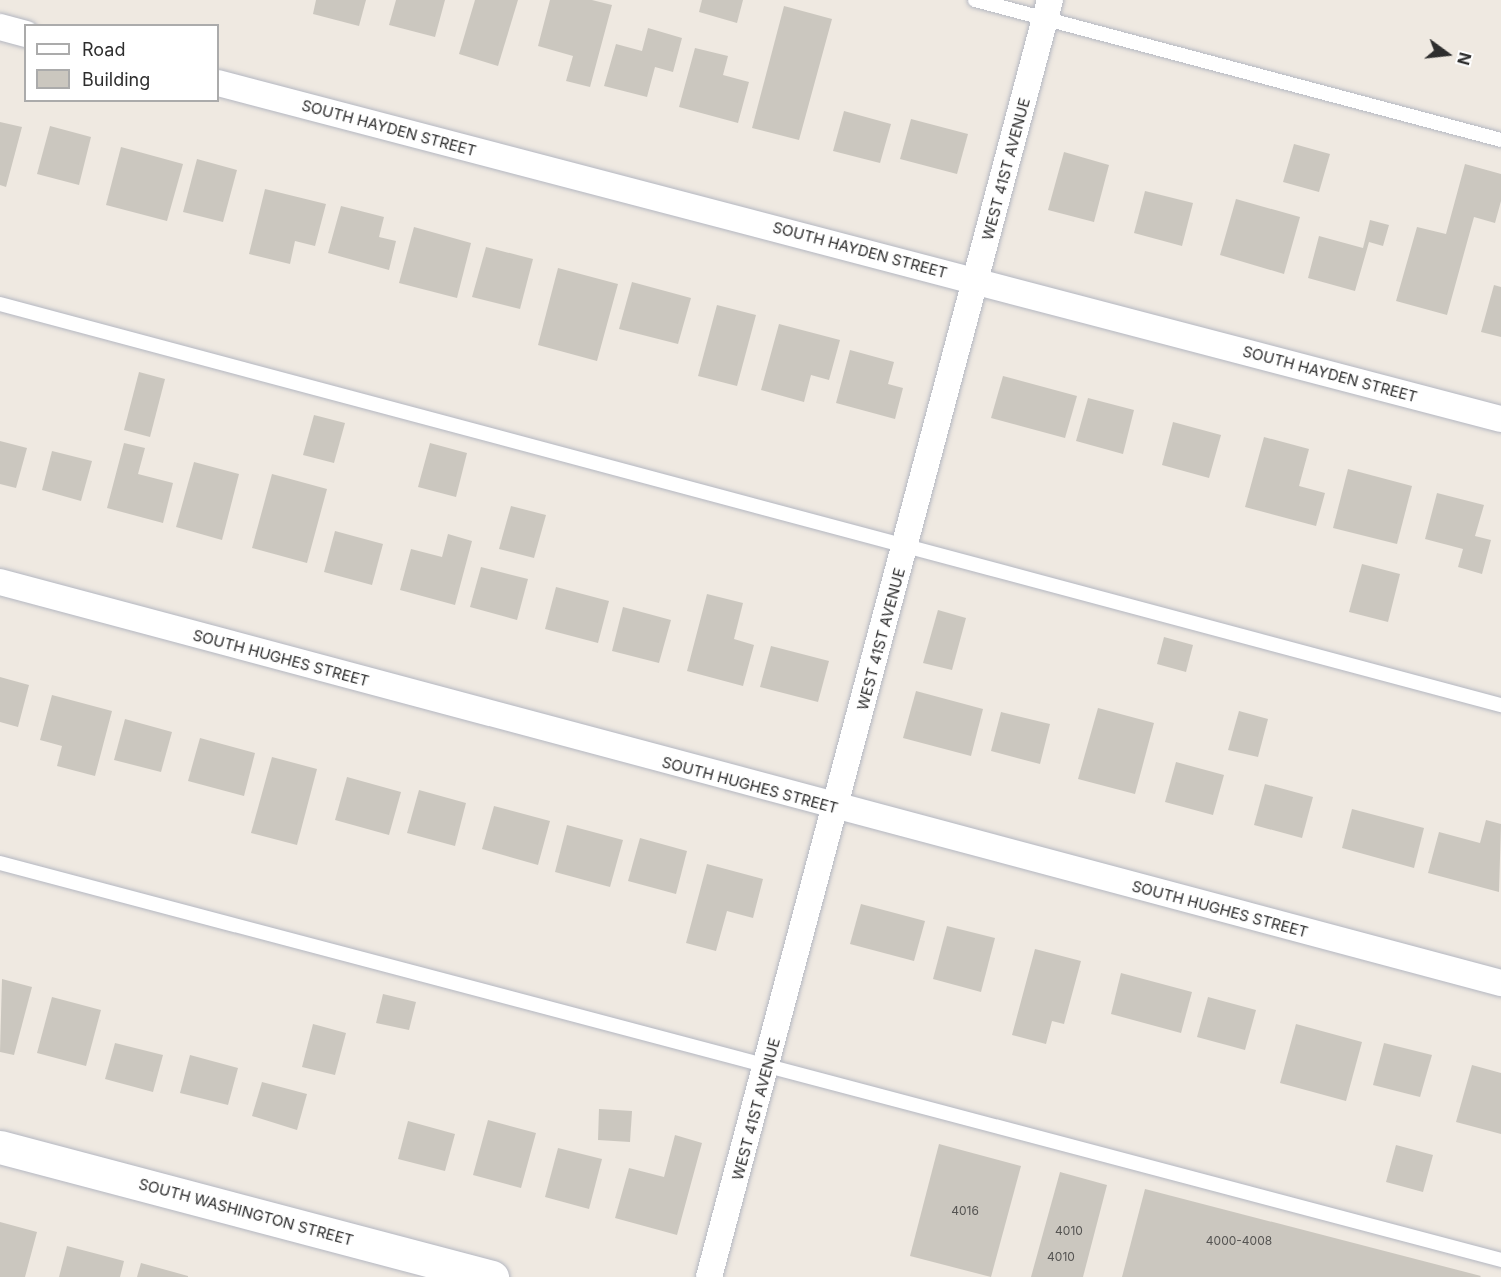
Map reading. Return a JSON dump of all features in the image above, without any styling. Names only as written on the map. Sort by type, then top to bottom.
[{"type":"main road","name":"SOUTH WASHINGTON STREET","points":[[0,1147],[492,1277]]},
{"type":"street","name":"WEST 41ST AVENUE","points":[[710,1277],[768,1069],[1048,9]]},
{"type":"street","points":[[0,27],[24,33]]},
{"type":"street","name":"SOUTH HAYDEN STREET","points":[[219,83],[1501,419]]},
{"type":"street","name":"SOUTH HUGHES STREET","points":[[0,582],[837,808],[1501,983]]},
{"type":"lane","points":[[975,0],[1048,9],[1501,140]]},
{"type":"lane","points":[[0,304],[905,548],[1501,705]]},
{"type":"lane","points":[[0,863],[768,1069],[1501,1260]]},
{"type":"building","points":[[316,0],[366,0],[359,26],[313,14]]},
{"type":"building","points":[[396,0],[445,0],[435,37],[389,25]]},
{"type":"building","points":[[475,0],[518,0],[498,66],[459,54]]},
{"type":"building","points":[[550,0],[592,0],[612,5],[590,87],[566,81],[573,56],[538,46]]},
{"type":"building","points":[[702,0],[743,0],[737,23],[699,12]]},
{"type":"building","points":[[784,6],[832,19],[799,140],[752,128]]},
{"type":"building","points":[[648,28],[682,38],[673,72],[655,67],[647,97],[604,86],[616,44],[642,51]]},
{"type":"building","points":[[695,48],[728,56],[723,75],[749,82],[738,123],[679,107]]},
{"type":"building","points":[[844,111],[891,124],[880,163],[833,151]]},
{"type":"building","points":[[911,119],[968,134],[957,174],[900,159]]},
{"type":"building","points":[[0,122],[22,127],[6,187],[0,185]]},
{"type":"building","points":[[50,126],[91,137],[79,185],[37,174]]},
{"type":"building","points":[[1294,144],[1330,154],[1319,192],[1283,182]]},
{"type":"building","points":[[121,147],[183,164],[167,221],[106,205]]},
{"type":"building","points":[[1064,152],[1109,165],[1094,222],[1048,210]]},
{"type":"building","points":[[197,159],[237,170],[223,222],[183,212]]},
{"type":"building","points":[[1465,164],[1501,174],[1501,201],[1495,223],[1474,217],[1447,315],[1396,301],[1417,227],[1446,234]]},
{"type":"building","points":[[265,189],[326,204],[315,246],[295,241],[290,264],[249,254]]},
{"type":"building","points":[[1145,191],[1193,203],[1182,246],[1134,233]]},
{"type":"building","points":[[1236,199],[1300,217],[1284,274],[1220,255]]},
{"type":"building","points":[[341,206],[384,217],[379,237],[396,241],[389,270],[328,253]]},
{"type":"building","points":[[1370,220],[1389,225],[1383,246],[1369,242],[1355,291],[1308,278],[1319,236],[1363,248]]},
{"type":"building","points":[[414,227],[471,243],[457,298],[399,283]]},
{"type":"building","points":[[486,247],[533,259],[520,309],[472,297]]},
{"type":"building","points":[[558,268],[618,284],[597,361],[538,345]]},
{"type":"building","points":[[632,282],[691,298],[678,344],[619,329]]},
{"type":"building","points":[[1494,285],[1501,287],[1501,337],[1481,332]]},
{"type":"building","points":[[717,305],[756,315],[737,386],[698,376]]},
{"type":"building","points":[[779,324],[840,340],[829,380],[811,375],[804,402],[761,390]]},
{"type":"building","points":[[850,350],[894,362],[888,384],[903,388],[895,419],[836,403]]},
{"type":"building","points":[[139,372],[165,379],[150,437],[124,430]]},
{"type":"building","points":[[1003,376],[1077,396],[1065,438],[991,418]]},
{"type":"building","points":[[1088,398],[1134,410],[1123,454],[1076,441]]},
{"type":"building","points":[[314,415],[345,423],[334,463],[303,455]]},
{"type":"building","points":[[1173,422],[1221,435],[1209,478],[1162,465]]},
{"type":"building","points":[[1264,437],[1309,449],[1299,486],[1325,493],[1316,526],[1245,507]]},
{"type":"building","points":[[0,441],[27,448],[16,488],[0,484]]},
{"type":"building","points":[[124,443],[145,448],[138,474],[173,483],[163,523],[107,508]]},
{"type":"building","points":[[430,443],[467,453],[456,497],[418,487]]},
{"type":"building","points":[[52,451],[92,461],[81,501],[42,490]]},
{"type":"building","points":[[194,462],[239,474],[222,540],[176,527]]},
{"type":"building","points":[[1348,469],[1412,486],[1397,544],[1333,528]]},
{"type":"building","points":[[272,474],[327,489],[307,563],[252,548]]},
{"type":"building","points":[[1437,493],[1484,505],[1475,536],[1491,540],[1482,574],[1458,567],[1463,549],[1425,539]]},
{"type":"building","points":[[511,506],[546,515],[534,558],[499,549]]},
{"type":"building","points":[[335,531],[383,544],[372,585],[324,572]]},
{"type":"building","points":[[448,534],[472,541],[455,605],[400,590],[411,549],[442,557]]},
{"type":"building","points":[[1362,564],[1400,574],[1388,622],[1349,612]]},
{"type":"building","points":[[481,567],[528,579],[517,620],[470,607]]},
{"type":"building","points":[[556,587],[609,601],[598,643],[545,629]]},
{"type":"building","points":[[707,594],[743,603],[734,639],[754,645],[743,686],[687,671]]},
{"type":"building","points":[[623,607],[671,620],[659,663],[612,651]]},
{"type":"building","points":[[938,610],[966,618],[952,670],[923,663]]},
{"type":"building","points":[[1164,637],[1193,645],[1186,672],[1157,664]]},
{"type":"building","points":[[771,646],[829,661],[818,702],[760,687]]},
{"type":"building","points":[[0,677],[29,685],[18,727],[0,722]]},
{"type":"building","points":[[916,691],[983,709],[971,756],[903,738]]},
{"type":"building","points":[[52,695],[112,711],[95,776],[57,766],[62,746],[40,740]]},
{"type":"building","points":[[1098,708],[1154,723],[1135,794],[1078,779]]},
{"type":"building","points":[[1239,711],[1268,719],[1258,757],[1228,750]]},
{"type":"building","points":[[1001,712],[1050,724],[1040,764],[991,751]]},
{"type":"building","points":[[125,719],[172,732],[161,772],[114,760]]},
{"type":"building","points":[[200,738],[255,753],[244,796],[188,781]]},
{"type":"building","points":[[272,757],[317,769],[297,845],[251,833]]},
{"type":"building","points":[[1176,762],[1224,775],[1213,815],[1165,802]]},
{"type":"building","points":[[347,777],[401,792],[389,835],[335,820]]},
{"type":"building","points":[[1265,784],[1313,797],[1302,838],[1254,825]]},
{"type":"building","points":[[419,790],[466,803],[455,846],[407,833]]},
{"type":"building","points":[[494,806],[550,821],[538,865],[482,849]]},
{"type":"building","points":[[1352,809],[1424,828],[1414,868],[1342,848]]},
{"type":"building","points":[[1486,820],[1501,824],[1499,892],[1428,873],[1439,832],[1480,843]]},
{"type":"building","points":[[567,825],[623,840],[610,887],[555,872]]},
{"type":"building","points":[[640,838],[687,851],[676,894],[628,881]]},
{"type":"building","points":[[707,864],[763,879],[753,918],[727,911],[716,951],[686,943]]},
{"type":"building","points":[[861,904],[925,921],[914,961],[850,944]]},
{"type":"building","points":[[947,926],[995,938],[981,992],[933,979]]},
{"type":"building","points":[[1035,949],[1081,961],[1064,1024],[1052,1021],[1046,1044],[1012,1035]]},
{"type":"building","points":[[1121,973],[1192,992],[1181,1033],[1111,1014]]},
{"type":"building","points":[[2,979],[32,987],[14,1055],[0,1052]]},
{"type":"building","points":[[383,994],[416,1002],[409,1030],[376,1023]]},
{"type":"building","points":[[52,997],[101,1010],[86,1066],[37,1053]]},
{"type":"building","points":[[1208,997],[1256,1010],[1245,1050],[1197,1037]]},
{"type":"building","points":[[313,1024],[346,1033],[335,1075],[302,1067]]},
{"type":"building","points":[[1296,1024],[1362,1042],[1346,1101],[1280,1083]]},
{"type":"building","points":[[115,1043],[163,1055],[153,1092],[105,1079]]},
{"type":"building","points":[[1384,1043],[1432,1055],[1420,1097],[1373,1085]]},
{"type":"building","points":[[190,1055],[238,1068],[228,1105],[180,1093]]},
{"type":"building","points":[[1472,1065],[1501,1073],[1501,1134],[1456,1122]]},
{"type":"building","points":[[262,1082],[307,1094],[297,1130],[252,1116]]},
{"type":"building","points":[[599,1109],[632,1111],[630,1142],[598,1140]]},
{"type":"building","points":[[488,1120],[536,1133],[521,1188],[473,1175]]},
{"type":"building","points":[[408,1121],[455,1134],[445,1171],[398,1159]]},
{"type":"building","points":[[675,1135],[702,1143],[677,1235],[615,1218],[629,1168],[664,1177]]},
{"type":"building","points":[[939,1144],[1021,1166],[991,1277],[910,1256]]},
{"type":"building","points":[[1396,1145],[1433,1155],[1423,1192],[1386,1182]]},
{"type":"building","points":[[558,1148],[602,1159],[589,1209],[545,1197]]},
{"type":"building","points":[[1060,1172],[1107,1185],[1083,1277],[1031,1277]]},
{"type":"building","points":[[1145,1189],[1481,1276],[1122,1277]]},
{"type":"building","points":[[0,1222],[37,1232],[25,1277],[0,1277]]},
{"type":"building","points":[[67,1246],[124,1261],[120,1277],[59,1277]]},
{"type":"building","points":[[141,1263],[188,1276],[188,1277],[137,1277]]}]
